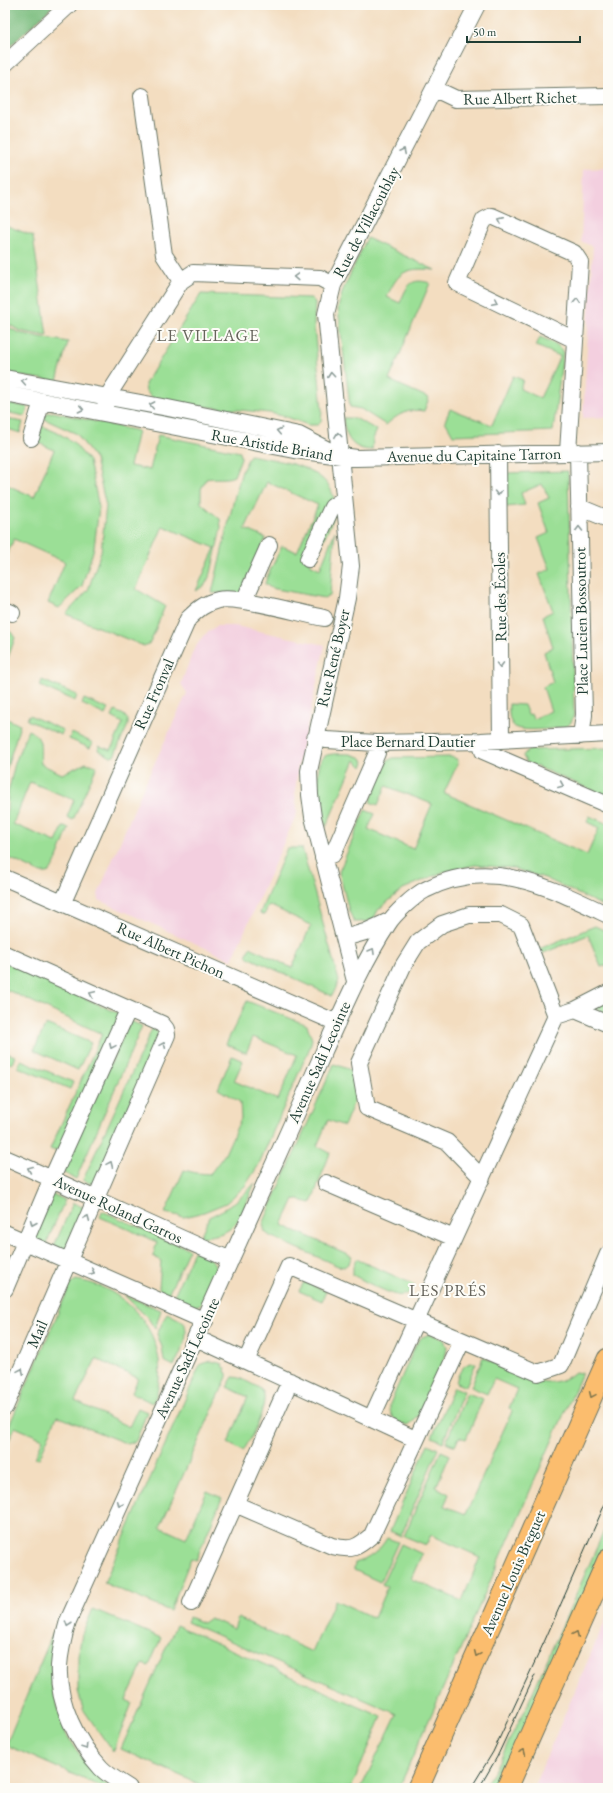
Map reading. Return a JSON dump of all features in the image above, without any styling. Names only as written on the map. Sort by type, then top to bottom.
[{"type":"main road","name":"Avenue Louis Breguet","points":[[418,1788],[608,1359]]},
{"type":"main road","points":[[507,1788],[608,1560]]},
{"type":"street","points":[[5,64],[69,5]]},
{"type":"street","name":"Rue de Villacoublay","points":[[341,457],[326,314],[333,285],[477,5]]},
{"type":"street","name":"Rue Albert Richet","points":[[435,89],[456,99],[608,96]]},
{"type":"street","points":[[142,96],[164,255],[187,277],[320,278],[333,285]]},
{"type":"street","name":"Place Lucien Bossoutrot","points":[[575,340],[457,283],[484,220],[492,216],[574,253],[580,262],[575,340],[573,452],[580,478],[579,507],[584,715],[581,736]]},
{"type":"street","points":[[103,414],[107,397],[122,366],[187,277]]},
{"type":"street","name":"Rue Aristide Briand","points":[[5,378],[299,435],[341,457]]},
{"type":"street","name":"Rue Aristide Briand","points":[[5,394],[295,450],[341,457]]},
{"type":"street","points":[[32,438],[42,401]]},
{"type":"street","name":"Avenue du Capitaine Tarron","points":[[341,457],[356,458],[608,452]]},
{"type":"street","name":"Rue des Écoles","points":[[498,454],[501,740]]},
{"type":"street","name":"Rue René Boyer","points":[[341,457],[351,566],[347,598],[315,738],[309,771],[310,795],[323,858],[355,981]]},
{"type":"street","points":[[308,560],[332,507],[344,499]]},
{"type":"street","points":[[579,507],[608,519]]},
{"type":"street","points":[[244,601],[269,545]]},
{"type":"street","name":"Rue Fronval","points":[[63,902],[188,619],[202,606],[220,599],[244,601],[324,618]]},
{"type":"street","points":[[501,740],[608,734]]},
{"type":"street","name":"Place Bernard Dautier","points":[[315,738],[327,740],[376,742],[501,740]]},
{"type":"street","points":[[481,741],[482,751],[608,805]]},
{"type":"street","points":[[323,858],[333,854],[377,753],[376,742]]},
{"type":"street","name":"Avenue Sadi Lecointe","points":[[128,1788],[103,1769],[89,1753],[76,1733],[66,1711],[61,1690],[59,1667],[62,1641],[68,1621],[130,1467],[196,1338],[355,981],[390,921],[423,891],[447,880],[473,874],[499,875],[537,884],[608,915]]},
{"type":"street","name":"Rue Albert Pichon","points":[[5,878],[63,902],[337,1023]]},
{"type":"street","points":[[371,1418],[482,1178],[556,1016],[521,925],[501,915],[469,915],[442,924],[418,942],[397,980],[359,1063],[367,1108],[447,1142],[482,1178]]},
{"type":"street","name":"Avenue Sadi Lecointe","points":[[344,938],[365,932],[390,921]]},
{"type":"street","name":"Mail","points":[[5,954],[162,1024],[166,1029],[167,1035],[5,1407]]},
{"type":"street","points":[[556,1016],[575,1010],[608,993]]},
{"type":"street","points":[[5,1289],[52,1178],[128,1010]]},
{"type":"street","points":[[575,1010],[608,1024]]},
{"type":"street","name":"Avenue Roland Garros","points":[[5,1158],[52,1178],[95,1200],[231,1260]]},
{"type":"street","points":[[326,1183],[454,1238]]},
{"type":"street","points":[[5,1233],[68,1262],[204,1320]]},
{"type":"street","points":[[561,1365],[608,1254]]},
{"type":"street","points":[[246,1361],[289,1266],[538,1373],[561,1365],[576,1357],[608,1284]]},
{"type":"street","points":[[196,1338],[416,1439]]},
{"type":"street","points":[[235,1504],[332,1546],[347,1550],[360,1546],[372,1535],[462,1341]]},
{"type":"street","points":[[191,1603],[290,1381]]},
{"type":"shaded area","points":[[608,168],[608,417],[583,418],[593,247],[581,241],[584,169]]},
{"type":"shaded area","points":[[216,626],[235,626],[325,645],[298,767],[295,792],[297,813],[232,960],[99,900],[98,894],[144,786],[187,693],[181,684],[193,651],[203,636]]},
{"type":"shaded area","points":[[608,1614],[608,1788],[533,1788]]},
{"type":"green space","points":[[5,5],[54,5],[5,51]]},
{"type":"green space","points":[[5,225],[33,236],[47,336],[20,331],[5,322]]},
{"type":"green space","points":[[367,238],[435,270],[417,269],[404,273],[395,281],[387,297],[400,303],[410,284],[418,281],[430,283],[389,380],[429,398],[424,411],[408,411],[394,418],[386,425],[361,409],[350,407],[338,308],[343,290]]},
{"type":"green space","points":[[201,294],[311,298],[315,302],[314,325],[322,410],[321,422],[318,425],[308,425],[287,417],[270,413],[199,406],[152,398],[146,391],[145,384]]},
{"type":"green space","points":[[5,325],[19,333],[68,342],[57,381],[5,374]]},
{"type":"green space","points":[[540,337],[559,347],[563,353],[553,431],[453,435],[445,421],[450,409],[492,425],[513,376],[523,380],[520,389],[540,398],[560,356],[536,346]]},
{"type":"green space","points":[[5,403],[28,407],[25,416],[5,412]]},
{"type":"green space","points":[[53,412],[138,431],[130,466],[150,470],[158,435],[240,452],[241,458],[234,476],[228,478],[206,479],[201,489],[201,503],[220,519],[221,528],[211,573],[205,585],[196,591],[215,548],[163,526],[136,589],[165,606],[150,643],[144,646],[66,614],[88,590],[101,552],[106,506],[95,459],[77,434],[44,419],[47,413]]},
{"type":"green space","points":[[343,418],[355,418],[377,430],[373,439],[372,450],[359,448],[350,441],[345,431]]},
{"type":"green space","points":[[5,419],[23,422],[20,433],[5,428]]},
{"type":"green space","points":[[42,426],[73,442],[89,461],[99,507],[94,548],[82,586],[59,608],[48,603],[65,562],[14,539],[5,559],[5,484],[34,497],[54,450],[37,442]]},
{"type":"green space","points":[[250,455],[293,464],[319,477],[329,486],[334,498],[333,519],[310,564],[320,569],[335,531],[330,596],[324,598],[271,588],[265,584],[282,546],[297,552],[318,505],[267,482],[245,529],[266,538],[240,593],[212,593],[235,495],[242,471]]},
{"type":"green space","points":[[568,471],[573,719],[569,725],[557,728],[540,730],[518,729],[513,725],[510,719],[509,704],[524,705],[528,715],[531,714],[533,719],[551,711],[543,687],[553,682],[544,652],[553,647],[543,616],[553,611],[539,574],[550,569],[538,538],[549,533],[538,503],[549,498],[542,484],[521,493],[525,505],[506,507],[506,473]]},
{"type":"green space","points":[[5,630],[11,632],[15,638],[5,666]]},
{"type":"green space","points":[[42,680],[77,695],[75,701],[40,686]]},
{"type":"green space","points":[[84,699],[108,709],[105,715],[82,704]]},
{"type":"green space","points":[[115,711],[124,715],[128,720],[128,725],[114,756],[111,757],[98,750],[99,746],[111,750],[123,723],[112,717]]},
{"type":"green space","points":[[29,715],[63,730],[61,735],[27,720]]},
{"type":"green space","points":[[5,718],[20,725],[5,774]]},
{"type":"green space","points":[[28,730],[37,736],[39,740],[41,764],[62,774],[86,763],[97,766],[73,820],[67,817],[74,800],[30,782],[13,824],[56,842],[63,827],[69,828],[54,866],[48,873],[41,873],[7,857],[5,851],[8,793],[15,763]]},
{"type":"green space","points":[[72,733],[93,743],[90,748],[69,739]]},
{"type":"green space","points":[[608,748],[608,797],[526,762],[523,756],[529,750]]},
{"type":"green space","points":[[350,754],[360,757],[364,762],[362,767],[355,760],[326,827],[318,790],[321,761],[327,755]]},
{"type":"green space","points":[[451,757],[457,759],[458,763],[444,793],[587,855],[599,828],[587,822],[589,816],[608,824],[608,894],[603,906],[545,878],[512,868],[475,865],[443,872],[403,889],[378,910],[373,920],[354,922],[349,911],[339,872],[365,810],[375,814],[368,829],[413,849],[432,804],[386,786],[378,805],[370,802],[387,761],[393,758]]},
{"type":"green space","points":[[287,848],[302,848],[339,981],[332,996],[246,956],[250,947],[292,968],[311,925],[269,905],[264,915],[260,913]]},
{"type":"green space","points":[[595,926],[608,932],[608,965],[601,967],[588,935],[536,956],[534,951]]},
{"type":"green space","points":[[5,962],[120,1014],[58,1152],[50,1149],[102,1034],[5,989]]},
{"type":"green space","points":[[247,1001],[307,1025],[312,1039],[310,1047],[258,1166],[245,1186],[226,1203],[204,1212],[184,1217],[165,1213],[184,1170],[210,1174],[225,1154],[241,1118],[240,1102],[218,1089],[232,1056],[243,1061],[234,1081],[278,1100],[297,1055],[253,1037],[246,1053],[226,1044]]},
{"type":"green space","points":[[608,1001],[608,1014],[596,1009],[596,1007]]},
{"type":"green space","points":[[130,1021],[142,1026],[76,1179],[62,1172]]},
{"type":"green space","points":[[46,1024],[91,1043],[78,1070],[34,1050]]},
{"type":"green space","points":[[152,1029],[162,1033],[94,1185],[83,1180]]},
{"type":"green space","points":[[5,1052],[15,1056],[12,1064],[5,1061]]},
{"type":"green space","points":[[21,1060],[73,1082],[70,1089],[18,1067]]},
{"type":"green space","points":[[334,1064],[351,1070],[358,1092],[344,1126],[328,1120],[317,1146],[330,1153],[311,1203],[294,1199],[282,1225],[352,1256],[349,1263],[344,1267],[338,1266],[270,1236],[265,1232],[263,1224]]},
{"type":"green space","points":[[255,1183],[242,1214],[231,1228],[214,1235],[200,1237],[209,1217],[234,1203]]},
{"type":"green space","points":[[52,1194],[65,1200],[46,1244],[33,1239]]},
{"type":"green space","points":[[73,1203],[85,1208],[66,1252],[54,1246]]},
{"type":"green space","points":[[102,1211],[189,1249],[167,1297],[163,1295],[159,1288],[161,1261],[153,1256],[157,1242],[100,1217]]},
{"type":"green space","points":[[194,1251],[205,1255],[213,1261],[216,1268],[204,1300],[201,1304],[193,1307],[172,1300]]},
{"type":"green space","points":[[356,1259],[415,1285],[410,1292],[405,1295],[393,1294],[381,1289],[353,1275],[353,1266]]},
{"type":"green space","points":[[76,1280],[94,1284],[110,1291],[125,1301],[138,1314],[148,1328],[155,1345],[159,1362],[157,1392],[152,1403],[132,1393],[138,1378],[96,1359],[75,1401],[129,1427],[138,1408],[147,1412],[136,1441],[128,1444],[57,1416],[39,1459],[35,1458],[43,1439],[15,1427],[7,1445],[5,1445],[5,1435],[71,1283]]},
{"type":"green space","points":[[304,1282],[326,1291],[322,1301],[299,1291]]},
{"type":"green space","points":[[124,1295],[161,1310],[155,1329],[148,1318]]},
{"type":"green space","points":[[167,1313],[184,1322],[186,1328],[184,1344],[174,1366],[164,1361],[162,1347],[157,1334]]},
{"type":"green space","points":[[430,1334],[444,1339],[447,1348],[445,1358],[419,1414],[414,1421],[408,1425],[396,1420],[392,1416],[390,1404],[416,1344],[422,1337]]},
{"type":"green space","points":[[483,1357],[517,1374],[541,1381],[553,1382],[565,1379],[575,1372],[582,1373],[399,1788],[361,1788],[397,1714],[187,1622],[189,1617],[203,1623],[210,1618],[234,1629],[238,1618],[312,1652],[335,1600],[374,1618],[387,1587],[382,1584],[401,1544],[422,1554],[411,1579],[462,1601],[480,1557],[431,1535],[426,1545],[404,1536],[441,1451],[450,1455],[436,1487],[449,1494],[444,1506],[466,1514],[512,1411],[509,1408],[517,1389],[494,1379],[487,1394],[471,1387]]},
{"type":"green space","points":[[211,1361],[223,1364],[222,1366],[226,1369],[225,1372],[227,1373],[227,1377],[160,1527],[186,1539],[207,1491],[222,1498],[196,1560],[191,1558],[170,1611],[104,1583],[198,1370],[201,1364]]},
{"type":"green space","points":[[471,1363],[476,1363],[466,1387],[456,1383],[461,1370]]},
{"type":"green space","points":[[233,1377],[258,1387],[262,1390],[264,1398],[258,1422],[243,1451],[228,1443],[248,1397],[227,1387]]},
{"type":"green space","points":[[454,1387],[464,1391],[443,1442],[432,1437]]},
{"type":"green space","points":[[467,1393],[483,1399],[466,1439],[459,1437],[455,1446],[446,1442]]},
{"type":"green space","points":[[428,1444],[438,1449],[401,1536],[390,1531]]},
{"type":"green space","points":[[608,1522],[608,1542],[500,1788],[483,1788],[495,1769],[528,1703]]},
{"type":"green space","points":[[387,1538],[398,1542],[380,1582],[354,1570],[355,1563],[374,1554]]},
{"type":"green space","points":[[93,1609],[161,1638],[149,1666],[143,1664],[126,1700],[132,1703],[113,1752],[83,1709],[78,1691],[78,1656],[82,1634]]},
{"type":"green space","points":[[176,1625],[382,1717],[351,1788],[208,1788],[121,1749]]},
{"type":"green space","points":[[53,1633],[51,1684],[66,1734],[87,1765],[110,1788],[104,1788],[6,1745]]},
{"type":"tram line","points":[[471,1788],[493,1752],[545,1640],[608,1497]]},
{"type":"tram line","points":[[479,1788],[497,1757],[535,1675]]},
{"type":"district","name":"LE VILLAGE","points":[[208,335]]},
{"type":"district","name":"LES PRÉS","points":[[448,1290]]}]
